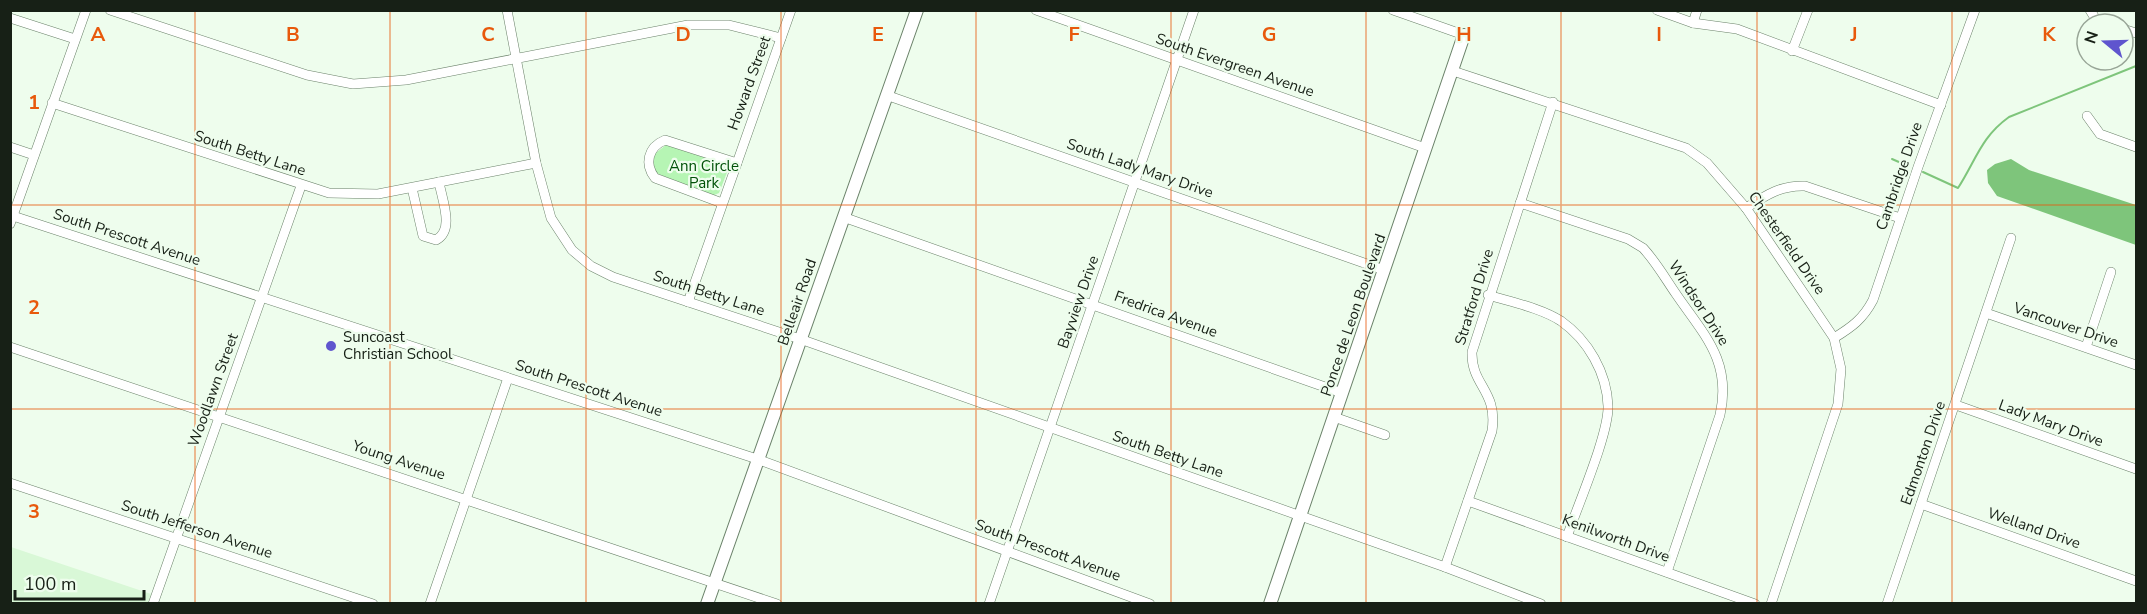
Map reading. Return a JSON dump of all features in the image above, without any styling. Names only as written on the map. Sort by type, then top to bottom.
[{"type":"main road","name":"Belleair Road","points":[[707,603],[916,10]]},
{"type":"main road","name":"Ponce de Leon Boulevard","points":[[1270,603],[1464,35]]},
{"type":"street","points":[[12,220],[86,10]]},
{"type":"street","points":[[110,10],[308,75],[353,84],[406,80],[688,25],[729,25],[781,38]]},
{"type":"street","points":[[507,10],[536,163]]},
{"type":"street","name":"Howard Street","points":[[688,302],[791,10]]},
{"type":"street","name":"South Evergreen Avenue","points":[[1035,10],[1425,148]]},
{"type":"street","name":"Bayview Drive","points":[[989,603],[1194,10]]},
{"type":"street","points":[[1657,10],[1693,23],[1737,29],[1941,105]]},
{"type":"street","points":[[1693,23],[1697,10]]},
{"type":"street","points":[[1792,51],[1808,10]]},
{"type":"street","points":[[1399,11],[1464,35]]},
{"type":"street","name":"Cambridge Drive","points":[[1834,338],[1856,325],[1866,314],[1972,12]]},
{"type":"street","points":[[10,18],[75,39]]},
{"type":"street","name":"Chesterfield Drive","points":[[1453,71],[1686,147],[1721,176],[1746,208],[1834,338],[1841,369],[1838,404],[1771,603]]},
{"type":"street","name":"South Lady Mary Drive","points":[[886,95],[1384,270]]},
{"type":"street","name":"Stratford Drive","points":[[1445,567],[1494,418],[1491,400],[1476,375],[1472,359],[1488,295],[1553,102]]},
{"type":"street","name":"South Betty Lane","points":[[52,104],[301,186],[329,193],[378,194],[536,163],[551,218],[572,250],[591,266],[613,277],[800,339],[1541,603]]},
{"type":"street","points":[[2087,116],[2100,134],[2136,147]]},
{"type":"street","points":[[722,203],[655,178],[648,166],[649,156],[657,143],[665,140],[736,163]]},
{"type":"street","points":[[10,147],[34,155]]},
{"type":"street","points":[[412,188],[423,236],[436,240],[444,235],[447,226],[439,182]]},
{"type":"street","points":[[1746,208],[1777,189],[1791,185],[1805,186],[1900,218]]},
{"type":"street","name":"Woodlawn Street","points":[[153,603],[301,186]]},
{"type":"street","name":"Windsor Drive","points":[[1520,203],[1628,239],[1643,248],[1715,349],[1722,370],[1723,400],[1667,572]]},
{"type":"street","name":"Fredrica Avenue","points":[[843,217],[1342,393]]},
{"type":"street","name":"South Prescott Avenue","points":[[12,220],[262,297],[757,459],[1150,603]]},
{"type":"street","name":"Edmonton Drive","points":[[1887,603],[2011,238]]},
{"type":"street","points":[[2086,347],[2111,272]]},
{"type":"street","points":[[1488,295],[1560,321],[1582,339],[1604,380],[1608,408],[1603,432],[1567,537]]},
{"type":"street","name":"Vancouver Drive","points":[[1986,313],[2136,365]]},
{"type":"street","name":"Young Avenue","points":[[10,347],[777,603]]},
{"type":"street","points":[[430,603],[508,378]]},
{"type":"street","name":"Lady Mary Drive","points":[[1956,405],[2136,469]]},
{"type":"street","points":[[1334,417],[1385,435]]},
{"type":"street","name":"South Jefferson Avenue","points":[[10,483],[374,603]]},
{"type":"street","name":"Kenilworth Drive","points":[[1467,501],[1755,603]]},
{"type":"street","name":"Welland Drive","points":[[1921,504],[2136,581]]},
{"type":"shaded area","points":[[2011,159],[2029,170],[2136,205],[2136,245],[1997,196],[1988,183],[1987,170],[1995,164]]},
{"type":"shaded area","points":[[11,547],[151,594],[148,603],[11,603]]},
{"type":"green space","name":"Ann Circle Park","points":[[666,145],[724,163],[728,170],[719,193],[712,196],[656,173],[653,167],[653,155]]},
{"type":"waterway","points":[[1923,172],[1958,188],[1985,141],[2009,117],[2136,66]]},
{"type":"waterway","points":[[1892,159],[1908,166]]},
{"type":"place","name":"Suncoast Christian School","points":[[331,346]]}]
